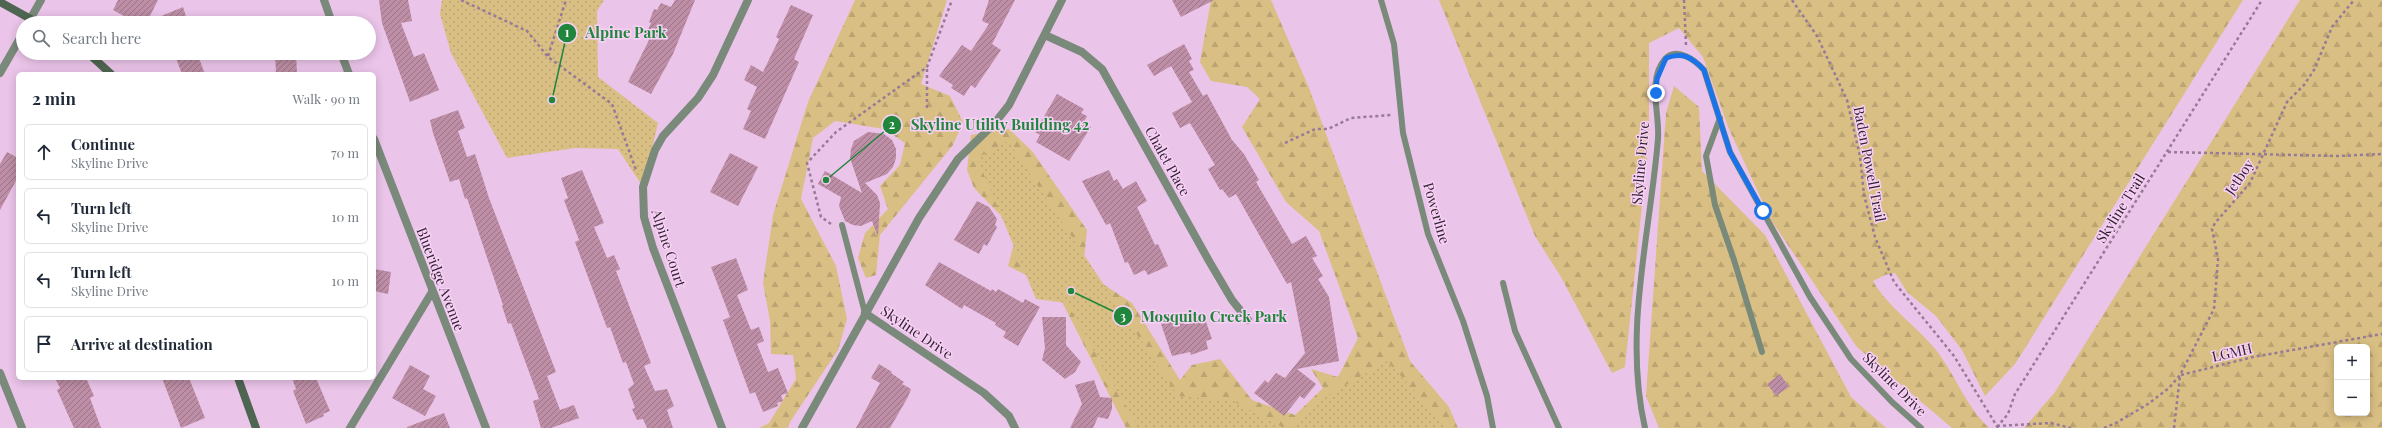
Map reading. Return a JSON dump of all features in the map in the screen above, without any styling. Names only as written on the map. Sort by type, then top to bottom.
[{"type":"street","points":[[34,16],[41,0]]},
{"type":"street","points":[[324,0],[330,16]]},
{"type":"street","name":"Alpine Court","points":[[722,428],[653,248],[644,217],[643,187],[655,150],[663,136],[698,98],[713,75],[748,0]]},
{"type":"street","points":[[865,313],[919,218],[958,159],[994,124],[1009,105],[1062,0]]},
{"type":"street","points":[[0,2],[22,16]]},
{"type":"street","name":"Chalet Place","points":[[1045,35],[1082,52],[1102,69],[1209,261],[1232,300],[1248,320]]},
{"type":"street","points":[[0,73],[16,45]]},
{"type":"street","points":[[96,60],[109,72]]},
{"type":"street","points":[[344,60],[348,72]]},
{"type":"street","name":"Blueridge Avenue","points":[[376,144],[486,428]]},
{"type":"street","points":[[350,428],[432,292]]},
{"type":"street","name":"Skyline Drive","points":[[802,428],[865,313],[984,393],[1008,416],[1015,428]]},
{"type":"street","points":[[0,373],[22,428]]},
{"type":"street","points":[[239,380],[256,428]]},
{"type":"lane","name":"Powerline","points":[[1381,0],[1394,44],[1403,133],[1428,234],[1463,321],[1487,396],[1493,428]]},
{"type":"lane","name":"Skyline Drive","points":[[1645,428],[1636,376],[1637,343],[1639,302],[1658,138],[1656,86],[1661,67],[1666,58],[1676,55],[1687,55],[1695,60],[1704,70],[1730,152],[1810,297],[1829,327],[1851,359],[1892,402],[1921,428]]},
{"type":"lane","points":[[1720,118],[1706,156],[1715,205],[1734,260],[1762,352]]},
{"type":"lane","points":[[843,228],[865,313]]},
{"type":"lane","points":[[1503,283],[1515,331],[1559,428]]},
{"type":"path","points":[[461,0],[527,30],[548,57],[612,104],[643,187]]},
{"type":"path","points":[[548,57],[566,0]]},
{"type":"path","points":[[927,108],[927,67],[952,0]]},
{"type":"path","points":[[1684,0],[1687,55]]},
{"type":"path","name":"Baden Powell Trail","points":[[1792,0],[1817,36],[1847,100],[1860,156],[1864,195],[1875,237],[1894,282],[1954,356],[1998,427]]},
{"type":"path","name":"Skyline Trail","points":[[1998,427],[2008,414],[2015,394],[2262,0]]},
{"type":"path","name":"Jetboy","points":[[2180,375],[2214,309],[2218,260],[2212,229],[2214,224],[2250,183],[2264,156],[2287,102],[2304,85],[2314,70],[2332,27],[2354,0]]},
{"type":"path","points":[[843,228],[821,217],[807,163],[836,132],[927,67]]},
{"type":"path","points":[[1285,143],[1315,129],[1328,129],[1351,118],[1385,114],[1401,117]]},
{"type":"path","points":[[2167,152],[2264,156],[2338,156],[2382,154]]},
{"type":"path","name":"LGMH","points":[[2180,375],[2253,357],[2382,334]]},
{"type":"path","points":[[2104,428],[2116,423],[2148,404],[2169,388],[2180,375]]},
{"type":"path","points":[[2174,428],[2180,375]]},
{"type":"path","points":[[1998,427],[2051,422],[2071,428]]},
{"type":"green space","points":[[442,0],[604,0],[597,11],[598,77],[658,123],[643,187],[618,149],[575,148],[507,158],[451,53],[440,14]]},
{"type":"green space","points":[[855,0],[947,0],[921,84],[950,96],[963,122],[953,145],[880,235],[876,275],[866,278],[858,258],[865,233],[888,209],[880,186],[900,165],[905,143],[884,129],[835,121],[813,138],[801,199],[836,266],[847,319],[838,350],[790,422],[788,428],[759,428],[769,423],[796,379],[793,355],[771,354],[770,321],[763,283],[773,215],[808,102]]},
{"type":"green space","points":[[1211,0],[1271,0],[1309,88],[1410,361],[1449,407],[1458,428],[1126,428],[1056,290],[1008,266],[1017,232],[974,188],[967,170],[971,135],[1009,129],[1032,151],[1087,230],[1083,271],[1132,303],[1180,380],[1192,365],[1220,359],[1252,400],[1295,415],[1323,388],[1311,369],[1338,377],[1358,338],[1319,231],[1286,202],[1242,127],[1260,99],[1247,87],[1211,81],[1200,62]]},
{"type":"green space","points":[[1439,0],[2243,0],[2015,364],[1985,396],[1962,350],[1936,316],[1907,292],[1895,273],[1885,275],[1873,281],[1879,291],[1895,309],[1932,345],[1945,363],[1974,411],[1989,428],[1952,428],[1857,347],[1771,220],[1729,129],[1703,57],[1679,28],[1649,43],[1649,139],[1625,367],[1612,373],[1561,277],[1535,236]]},
{"type":"green space","points":[[2300,0],[2382,0],[2382,428],[2024,428],[2055,392]]},
{"type":"green space","points":[[1674,86],[1699,107],[1702,171],[1765,235],[1851,397],[1886,428],[1659,428],[1646,396],[1666,113]]},
{"type":"green space","points":[[1008,141],[1178,396],[1233,401],[1284,428],[1138,428],[1067,303],[1036,299],[977,158]]},
{"type":"green space","points":[[1387,361],[1449,428],[1289,428],[1322,399]]},
{"type":"building","points":[[118,0],[158,0],[150,16],[124,16],[113,10]]},
{"type":"building","points":[[379,0],[408,0],[412,21],[401,23],[414,57],[424,53],[439,90],[410,102],[382,23]]},
{"type":"building","points":[[675,0],[695,0],[673,54],[651,94],[628,82],[652,34],[647,32],[651,23],[649,22],[654,9],[657,10],[661,3],[671,7]]},
{"type":"building","points":[[989,0],[1015,0],[992,44],[1001,50],[975,88],[971,85],[964,96],[951,88],[953,85],[939,76],[962,45],[971,51],[989,24],[982,21]]},
{"type":"building","points":[[1172,0],[1214,0],[1181,17]]},
{"type":"building","points":[[791,5],[813,15],[794,59],[799,62],[765,139],[743,129],[751,111],[747,109],[757,87],[744,80],[751,65],[763,72],[779,39],[776,37]]},
{"type":"building","points":[[183,7],[186,16],[161,16]]},
{"type":"building","points":[[1184,44],[1192,59],[1189,61],[1194,70],[1189,72],[1203,96],[1207,94],[1232,140],[1244,154],[1259,180],[1256,182],[1292,244],[1306,236],[1317,256],[1312,258],[1323,276],[1318,279],[1329,297],[1339,361],[1297,369],[1316,384],[1304,399],[1300,396],[1284,416],[1254,393],[1265,380],[1268,383],[1276,373],[1285,378],[1305,353],[1291,282],[1287,284],[1236,194],[1229,198],[1222,189],[1220,190],[1208,169],[1215,165],[1190,123],[1180,128],[1172,113],[1192,102],[1171,66],[1154,76],[1147,65]]},
{"type":"building","points":[[177,60],[200,60],[204,72],[181,72]]},
{"type":"building","points":[[275,60],[296,60],[297,72],[276,72]]},
{"type":"building","points":[[1057,94],[1084,109],[1081,113],[1087,116],[1084,122],[1091,127],[1069,161],[1036,142],[1040,135],[1035,132]]},
{"type":"building","points":[[458,110],[465,128],[458,131],[467,157],[475,154],[489,198],[556,372],[547,376],[560,410],[574,405],[579,418],[551,428],[541,428],[533,401],[539,399],[511,323],[508,324],[467,198],[465,199],[459,179],[450,182],[433,133],[430,120]]},
{"type":"building","points":[[868,132],[884,134],[892,140],[896,149],[896,158],[893,167],[887,174],[865,183],[877,195],[880,203],[878,237],[872,221],[861,226],[853,225],[845,221],[839,206],[841,197],[818,184],[825,171],[862,193],[850,158],[854,141]]},
{"type":"building","points":[[7,152],[16,157],[16,181],[0,210],[0,164]]},
{"type":"building","points":[[730,153],[758,167],[738,206],[710,192]]},
{"type":"building","points":[[582,170],[604,223],[594,227],[607,258],[614,255],[620,269],[616,271],[651,363],[644,366],[655,391],[667,389],[674,406],[667,410],[673,428],[647,428],[643,419],[637,420],[632,409],[635,408],[628,389],[634,384],[626,362],[623,363],[610,327],[607,328],[575,242],[579,240],[564,200],[568,198],[561,178]]},
{"type":"building","points":[[1109,170],[1114,181],[1117,179],[1123,189],[1136,181],[1147,201],[1137,207],[1155,245],[1158,244],[1168,266],[1148,275],[1145,270],[1134,275],[1128,262],[1125,263],[1110,223],[1106,225],[1082,181]]},
{"type":"building","points":[[977,201],[989,207],[997,219],[995,225],[997,227],[987,246],[984,244],[979,254],[954,240]]},
{"type":"building","points":[[736,258],[748,290],[737,295],[751,330],[759,327],[764,341],[757,344],[768,372],[778,368],[788,393],[781,395],[783,401],[777,403],[778,406],[763,412],[755,392],[750,394],[723,320],[730,317],[711,267]]},
{"type":"building","points":[[939,262],[991,291],[992,289],[996,292],[998,289],[1023,303],[1025,299],[1040,307],[1018,346],[1003,337],[1006,332],[995,325],[996,323],[964,305],[962,309],[925,285]]},
{"type":"building","points":[[376,269],[391,272],[388,294],[376,291]]},
{"type":"building","points":[[1042,317],[1066,317],[1066,345],[1081,362],[1075,372],[1065,379],[1042,360],[1045,348]]},
{"type":"building","points":[[1205,319],[1212,339],[1206,341],[1208,349],[1191,355],[1190,352],[1172,356],[1161,324],[1174,320],[1175,324],[1183,321],[1184,324],[1188,324]]},
{"type":"building","points":[[879,364],[892,372],[891,373],[904,382],[902,384],[911,389],[890,428],[856,428],[880,383],[871,378]]},
{"type":"building","points":[[410,365],[430,376],[423,389],[436,396],[425,416],[392,398]]},
{"type":"building","points":[[1780,374],[1789,387],[1776,396],[1767,384]]},
{"type":"building","points":[[56,380],[87,380],[94,396],[90,398],[101,428],[74,428],[57,390],[60,388]]},
{"type":"building","points":[[163,380],[190,380],[205,418],[181,428]]},
{"type":"building","points":[[293,380],[317,380],[330,411],[323,414],[324,416],[306,424],[293,391],[296,389]]},
{"type":"building","points":[[1094,380],[1100,397],[1112,398],[1112,409],[1108,419],[1098,417],[1093,428],[1070,428],[1082,404],[1075,385]]},
{"type":"building","points":[[444,413],[450,428],[407,428],[407,427]]},
{"type":"place","name":"Alpine Park","points":[[552,100]]},
{"type":"place","name":"Skyline Utility Building 42","points":[[826,180]]},
{"type":"place","name":"Mosquito Creek Park","points":[[1071,291]]},
{"type":"route","points":[[1656,93],[1657,79],[1666,58],[1676,55],[1687,55],[1695,60],[1704,70],[1710,85],[1730,152],[1763,211]]}]
